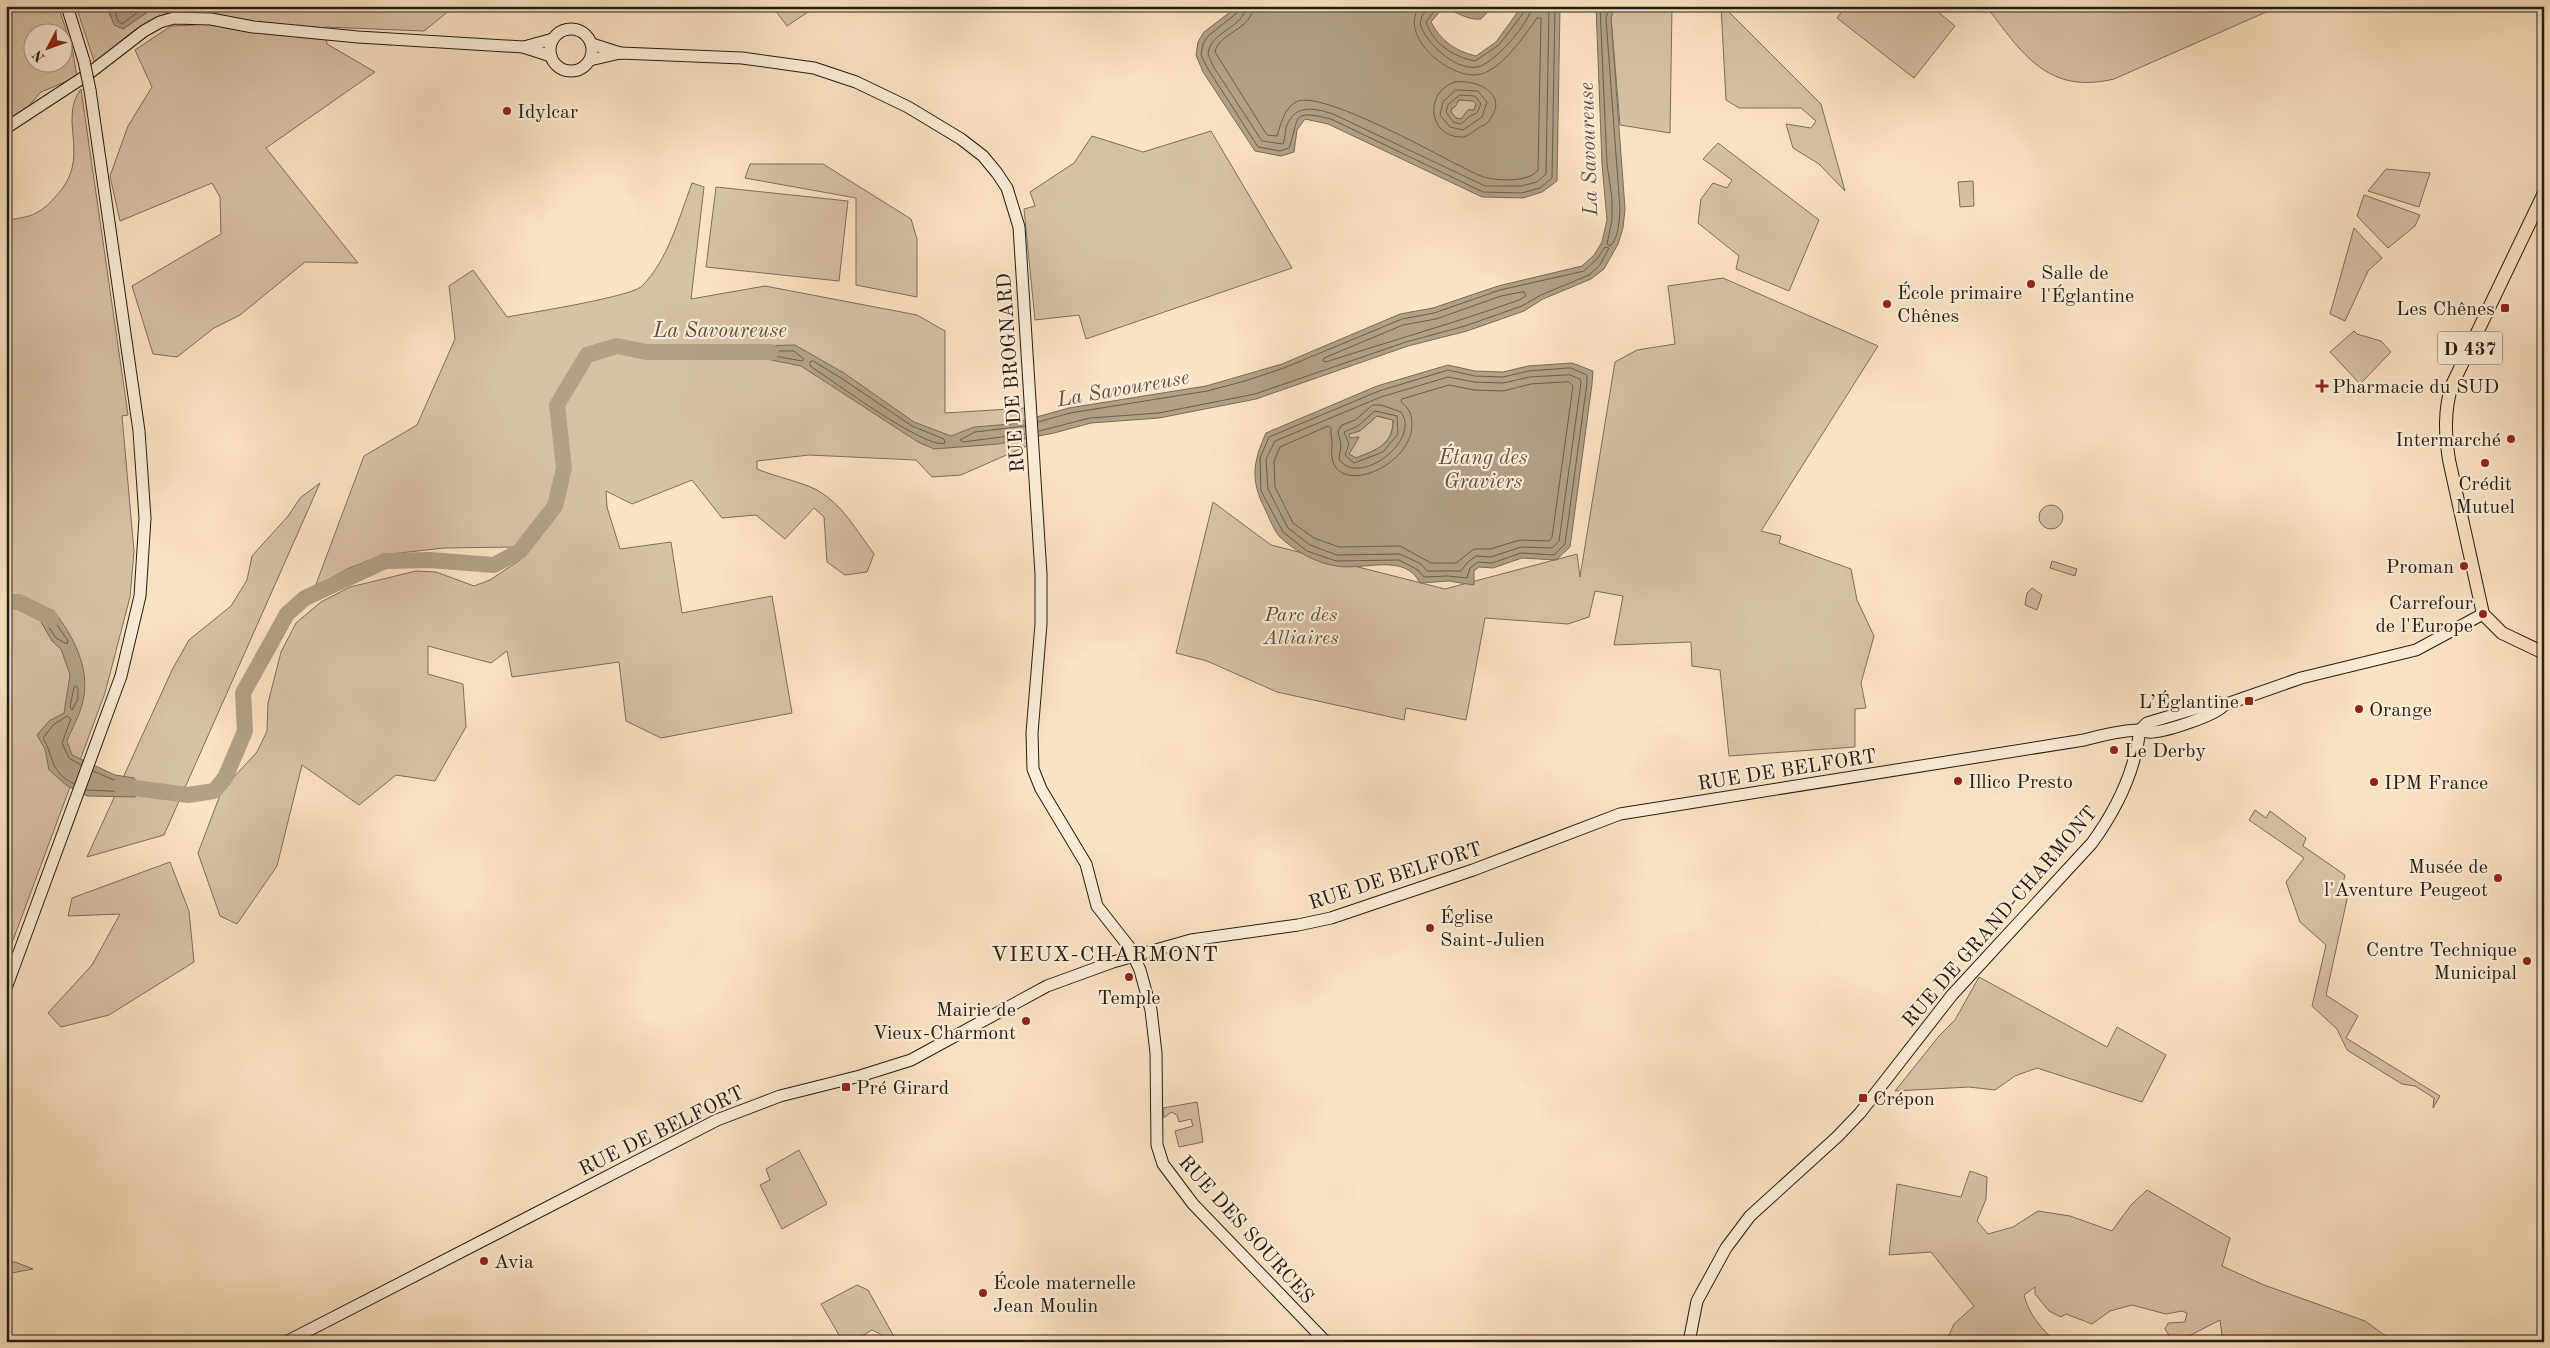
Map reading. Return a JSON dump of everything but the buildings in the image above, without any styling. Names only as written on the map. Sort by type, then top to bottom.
[{"type":"main road","points":[[6,988],[121,676],[140,596],[145,518],[139,431],[90,90],[84,61],[67,6]]},
{"type":"main road","points":[[6,128],[87,75],[144,31],[160,22],[174,18],[211,19],[253,27],[358,37],[524,46],[551,56],[561,68],[568,71],[585,67],[590,60],[592,44],[582,31],[565,29],[553,38],[524,46]]},
{"type":"main road","points":[[551,56],[550,47],[553,38]]},
{"type":"main road","name":"RUE DE BROGNARD","points":[[592,44],[620,54]]},
{"type":"main road","name":"RUE DE BROGNARD","points":[[590,60],[620,54],[742,58],[814,68],[856,82],[903,104],[961,139],[983,156],[997,172],[1006,188],[1019,227],[1031,409],[1041,590],[1041,624],[1032,734],[1033,769],[1042,789],[1086,864],[1100,910],[1135,955]]},
{"type":"main road","name":"D 437","points":[[2483,614],[2448,460],[2445,434],[2448,403],[2452,386],[2544,193]]},
{"type":"main road","points":[[2483,614],[2544,644]]},
{"type":"main road","points":[[2483,614],[2502,633],[2544,653]]},
{"type":"main road","name":"RUE DE BELFORT","points":[[286,1342],[716,1120],[780,1096],[860,1076],[911,1060],[1047,986],[1135,955],[1190,940],[1298,925],[1331,918],[1473,870],[1620,814],[2140,730],[2152,732],[2210,714],[2220,710],[2224,704],[2301,678],[2416,650],[2483,614]]},
{"type":"main road","name":"RUE DE GRAND-CHARMONT","points":[[1689,1342],[1697,1301],[1726,1248],[1750,1216],[1837,1138],[1860,1113],[1952,995],[2092,843],[2104,827],[2114,811],[2137,751],[2140,730]]},
{"type":"main road","name":"RUE DES SOURCES","points":[[1135,955],[1151,1010],[1156,1053],[1157,1145],[1163,1164],[1196,1207],[1326,1342]]},
{"type":"green space","points":[[6,6],[58,6],[63,22],[22,22],[22,72],[72,72],[72,47],[77,77],[41,92],[26,109],[6,120]]},
{"type":"green space","points":[[76,6],[107,6],[110,16],[123,29],[156,6],[455,6],[424,31],[325,27],[327,44],[375,72],[266,148],[358,263],[305,262],[240,315],[214,328],[177,357],[153,354],[132,286],[221,234],[220,197],[212,183],[120,221],[110,176],[128,126],[152,87],[135,50],[171,26],[195,25],[197,14],[183,11],[155,18],[129,35],[95,64]]},
{"type":"green space","points":[[772,6],[817,6],[787,26]]},
{"type":"green space","points":[[1615,6],[1672,6],[1670,133],[1620,125],[1611,18]]},
{"type":"green space","points":[[1721,6],[1821,104],[1845,191],[1819,164],[1793,148],[1786,124],[1811,128],[1816,121],[1801,108],[1739,108],[1726,100]]},
{"type":"green space","points":[[1846,6],[1931,6],[1955,26],[1914,78],[1837,18]]},
{"type":"green space","points":[[1986,6],[2280,6],[2114,79],[2091,82],[2071,81],[2054,75],[2038,66],[2012,39]]},
{"type":"green space","points":[[81,89],[128,415],[122,416],[134,551],[130,597],[105,693],[6,959],[6,221],[29,216],[42,210],[54,199],[67,182],[74,154],[72,114],[75,101]]},
{"type":"green space","points":[[1459,100],[1473,101],[1476,104],[1474,110],[1468,110],[1461,119],[1456,118],[1451,112]]},
{"type":"green space","points":[[1211,131],[1292,268],[1086,339],[1079,315],[1035,320],[1024,209],[1035,206],[1030,192],[1074,163],[1092,136],[1143,152]]},
{"type":"green space","points":[[1718,143],[1819,220],[1789,291],[1736,269],[1739,256],[1698,223],[1701,199],[1713,183],[1727,188],[1732,180],[1703,159]]},
{"type":"green space","points":[[750,164],[823,164],[911,219],[917,239],[917,297],[856,285],[856,198],[745,178]]},
{"type":"green space","points":[[2386,169],[2430,173],[2419,207],[2368,191]]},
{"type":"green space","points":[[1973,181],[1974,206],[1960,207],[1958,182]]},
{"type":"green space","points":[[692,183],[704,187],[691,299],[765,286],[917,315],[945,331],[945,413],[1025,408],[1027,446],[961,475],[932,477],[916,460],[809,455],[757,461],[757,469],[817,490],[842,510],[849,519],[874,554],[867,572],[845,575],[827,562],[824,517],[814,508],[785,539],[756,515],[722,518],[692,480],[632,504],[606,491],[607,507],[620,549],[671,542],[682,613],[772,596],[792,713],[661,738],[626,721],[619,662],[512,677],[507,651],[491,663],[428,646],[428,674],[463,684],[466,727],[435,781],[396,775],[359,805],[302,765],[277,866],[237,924],[220,916],[198,853],[222,790],[257,752],[267,731],[268,703],[281,652],[296,623],[321,602],[350,587],[416,571],[436,572],[474,586],[490,580],[520,560],[516,547],[444,548],[382,555],[347,569],[315,587],[364,456],[417,425],[455,339],[449,286],[473,270],[507,317],[600,300],[634,290],[642,286],[659,264],[677,224]]},
{"type":"green space","points":[[716,187],[848,201],[839,281],[706,267]]},
{"type":"green space","points":[[2364,195],[2420,215],[2415,226],[2388,248],[2357,216]]},
{"type":"green space","points":[[2354,228],[2382,258],[2368,271],[2345,321],[2330,314]]},
{"type":"green space","name":"Parc des Alliaires","points":[[1723,278],[1878,346],[1761,531],[1781,536],[1779,543],[1851,569],[1857,600],[1874,636],[1861,683],[1866,708],[1855,709],[1855,747],[1729,756],[1720,670],[1692,666],[1691,642],[1614,645],[1623,596],[1595,591],[1589,617],[1568,624],[1485,618],[1466,720],[1406,708],[1404,720],[1277,692],[1207,661],[1176,653],[1213,502],[1271,545],[1445,589],[1577,554],[1580,577],[1615,362],[1637,350],[1675,344],[1668,286]]},
{"type":"green space","points":[[2354,331],[2357,334],[2381,341],[2391,352],[2360,384],[2330,352]]},
{"type":"green space","points":[[1377,416],[1393,420],[1387,441],[1376,449],[1356,458],[1349,454],[1359,437],[1350,439],[1348,434],[1360,431]]},
{"type":"green space","points":[[320,483],[164,835],[87,857],[172,670],[189,640],[231,606],[247,580],[252,556],[289,515],[300,498]]},
{"type":"green space","points":[[2051,505],[2056,506],[2062,512],[2062,522],[2056,528],[2051,529],[2046,528],[2040,522],[2039,517],[2040,512],[2046,506]]},
{"type":"green space","points":[[2052,561],[2077,569],[2075,576],[2050,568]]},
{"type":"green space","points":[[2032,588],[2042,595],[2037,610],[2025,605],[2027,593]]},
{"type":"green space","points":[[2255,810],[2266,818],[2270,811],[2306,838],[2303,846],[2345,875],[2341,893],[2348,895],[2326,995],[2358,1016],[2346,1038],[2440,1096],[2433,1108],[2434,1098],[2415,1086],[2402,1084],[2347,1050],[2337,1029],[2312,1006],[2326,945],[2300,922],[2286,882],[2304,858],[2249,820]]},
{"type":"green space","points":[[170,862],[189,911],[194,962],[109,1015],[61,1027],[48,1013],[92,965],[120,914],[68,916],[72,898]]},
{"type":"green space","points":[[1979,977],[2107,1047],[2117,1027],[2166,1055],[2142,1102],[2037,1068],[2015,1076],[1995,1090],[1969,1087],[1895,1091],[1939,1036],[1955,1020]]},
{"type":"green space","points":[[1197,1102],[1203,1142],[1179,1147],[1175,1131],[1193,1126],[1191,1119],[1179,1122],[1177,1115],[1171,1112],[1164,1118],[1163,1108]]},
{"type":"green space","points":[[799,1150],[827,1204],[782,1229],[760,1185],[770,1180],[766,1169]]},
{"type":"green space","points":[[1970,1171],[1987,1177],[1986,1199],[1977,1221],[1988,1234],[2013,1227],[2038,1211],[2070,1216],[2112,1231],[2131,1205],[2147,1190],[2230,1238],[2222,1266],[2264,1285],[2365,1321],[2394,1342],[2223,1342],[2220,1320],[2189,1336],[2170,1337],[2165,1329],[2168,1323],[2185,1322],[2187,1313],[2182,1311],[2166,1314],[2132,1305],[2110,1311],[2092,1324],[2066,1314],[2061,1317],[2049,1311],[2035,1294],[2035,1287],[2024,1295],[2026,1302],[2036,1321],[2056,1342],[1946,1342],[1954,1324],[1974,1306],[1931,1252],[1889,1255],[1897,1184],[1961,1197]]},
{"type":"green space","points":[[15,1262],[33,1269],[6,1274],[6,1263]]},
{"type":"green space","points":[[857,1285],[868,1290],[897,1342],[886,1342],[882,1335],[872,1330],[852,1342],[843,1342],[821,1304]]},
{"type":"water","points":[[107,6],[156,6],[123,29],[114,25]]},
{"type":"water","points":[[1238,6],[1493,6],[1481,19],[1471,18],[1442,9],[1431,22],[1439,35],[1449,44],[1476,56],[1496,42],[1522,6],[1560,6],[1557,181],[1542,192],[1523,198],[1482,197],[1328,124],[1305,119],[1297,130],[1294,152],[1281,156],[1255,151],[1203,72],[1196,55],[1198,42],[1204,32]],"holes":[[[1459,100],[1473,101],[1476,104],[1474,110],[1468,110],[1461,119],[1456,118],[1451,112]]]},
{"type":"water","name":"La Savoureuse","points":[[1596,6],[1615,6],[1611,18],[1625,209],[1623,228],[1618,244],[1604,269],[1591,279],[1543,299],[1524,311],[1467,331],[1408,346],[1256,399],[1159,418],[1091,423],[1054,433],[998,444],[934,449],[918,442],[801,366],[747,355],[753,346],[795,345],[844,373],[914,422],[951,436],[974,427],[1011,424],[1069,408],[1206,386],[1282,364],[1400,314],[1433,308],[1498,286],[1582,266],[1594,255],[1602,242],[1607,220],[1602,164]]},
{"type":"water","name":"Étang des Graviers","points":[[1572,363],[1593,371],[1570,547],[1556,560],[1522,558],[1493,568],[1479,567],[1474,571],[1474,585],[1449,581],[1420,583],[1413,574],[1404,568],[1394,565],[1347,567],[1321,562],[1298,551],[1279,536],[1260,499],[1255,480],[1258,453],[1266,433],[1377,386],[1448,365],[1475,371],[1503,372],[1528,366]],"holes":[[[1377,416],[1393,420],[1393,428],[1387,441],[1377,449],[1356,458],[1349,454],[1359,437],[1350,438],[1349,434],[1360,431]]]},
{"type":"water","points":[[34,610],[53,610],[73,641],[82,664],[85,689],[83,701],[67,741],[72,755],[115,775],[134,778],[141,789],[135,797],[87,796],[66,785],[49,770],[45,749],[37,735],[49,721],[64,713],[70,675],[61,649],[52,641]]},
{"type":"waterway","name":"La Savoureuse","points":[[120,786],[188,795],[214,791],[225,778],[245,731],[243,693],[287,614],[305,598],[385,561],[429,560],[494,565],[520,551],[555,506],[564,468],[557,405],[587,355],[617,346],[646,352],[771,352]]},
{"type":"waterway","name":"La Savoureuse","points":[[6,602],[19,602],[49,617],[51,620]]},
{"type":"place","name":"Idylcar","points":[[507,111]]},
{"type":"place","name":"Salle de l'Églantine","points":[[2031,284]]},
{"type":"place","name":"École primaire Chênes","points":[[1887,304]]},
{"type":"place","name":"Les Chênes","points":[[2505,308]]},
{"type":"place","name":"Pharmacie du SUD","points":[[2322,386]]},
{"type":"place","name":"Intermarché","points":[[2511,439]]},
{"type":"place","name":"Crédit Mutuel","points":[[2485,463]]},
{"type":"place","name":"Proman","points":[[2464,566]]},
{"type":"place","name":"Carrefour de l'Europe","points":[[2483,614]]},
{"type":"place","name":"L’Églantine","points":[[2249,701]]},
{"type":"place","name":"Orange","points":[[2359,709]]},
{"type":"place","name":"Le Derby","points":[[2114,750]]},
{"type":"place","name":"Illico Presto","points":[[1958,781]]},
{"type":"place","name":"IPM France","points":[[2374,782]]},
{"type":"place","name":"Musée de l'Aventure Peugeot","points":[[2498,878]]},
{"type":"place","name":"Église Saint-Julien","points":[[1430,928]]},
{"type":"place","name":"Centre Technique Municipal","points":[[2527,961]]},
{"type":"place","name":"Temple","points":[[1129,977]]},
{"type":"place","name":"Mairie de Vieux-Charmont","points":[[1026,1021]]},
{"type":"place","name":"Pré Girard","points":[[846,1087]]},
{"type":"place","name":"Crépon","points":[[1863,1098]]},
{"type":"place","name":"Avia","points":[[484,1261]]},
{"type":"place","name":"École maternelle Jean Moulin","points":[[983,1293]]},
{"type":"district","name":"VIEUX-CHARMONT","points":[[1105,953]]}]
